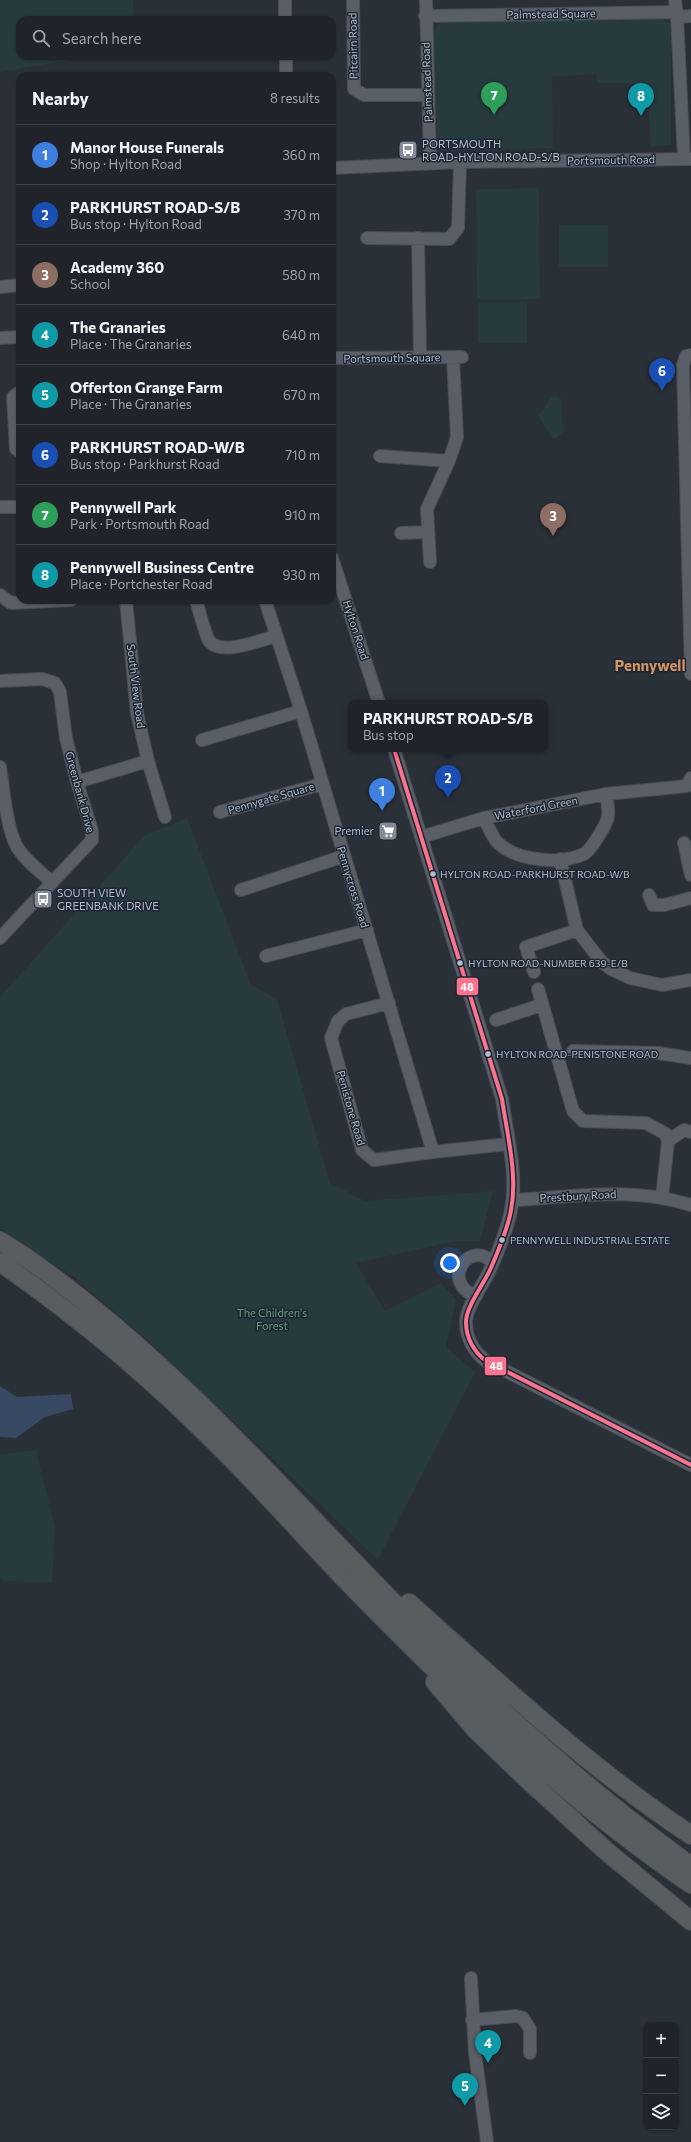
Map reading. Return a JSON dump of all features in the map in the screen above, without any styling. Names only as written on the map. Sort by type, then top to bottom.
[{"type":"highway","points":[[0,1241],[82,1300],[169,1373],[238,1440],[438,1648],[543,1749],[597,1794],[691,1866]]},
{"type":"highway","points":[[0,1262],[71,1313],[159,1388],[225,1451],[345,1578],[474,1706],[546,1771],[612,1826],[691,1884]]},
{"type":"highway","points":[[312,1516],[504,1688],[611,1779],[691,1835]]},
{"type":"highway","points":[[345,1578],[476,1730],[605,1850],[691,1921]]},
{"type":"street","points":[[285,0],[285,16]]},
{"type":"street","name":"Pitcairn Road","points":[[353,0],[354,89],[364,95],[427,95]]},
{"type":"street","name":"Palmstead Road","points":[[426,0],[425,16],[430,163]]},
{"type":"street","points":[[675,0],[686,88],[687,159]]},
{"type":"street","name":"Palmstead Square","points":[[425,16],[691,16]]},
{"type":"street","points":[[286,60],[286,72]]},
{"type":"street","name":"Portsmouth Road","points":[[336,168],[460,162],[687,159]]},
{"type":"street","points":[[367,238],[449,239],[458,228],[460,162]]},
{"type":"street","points":[[418,238],[420,357]]},
{"type":"street","points":[[0,287],[16,285]]},
{"type":"street","points":[[0,338],[16,336]]},
{"type":"street","points":[[689,355],[683,365],[688,428],[691,674]]},
{"type":"street","name":"Portsmouth Square","points":[[336,358],[457,357],[457,437],[449,461],[427,509],[430,562]]},
{"type":"street","points":[[16,395],[13,397],[16,449]]},
{"type":"street","points":[[380,456],[449,461]]},
{"type":"street","points":[[0,507],[16,507]]},
{"type":"street","points":[[401,533],[428,532]]},
{"type":"street","name":"Hylton Road","points":[[336,570],[378,700]]},
{"type":"street","points":[[0,595],[11,603],[16,603]]},
{"type":"street","name":"South View Road","points":[[126,604],[137,713],[148,761],[164,817]]},
{"type":"street","points":[[197,604],[209,641],[220,648],[234,648],[276,636]]},
{"type":"street","name":"Pennycross Road","points":[[266,604],[301,710],[433,1152]]},
{"type":"street","name":"Greenbank Drive","points":[[0,681],[42,679],[55,683],[60,692],[66,738],[76,782],[92,831],[92,840],[0,938]]},
{"type":"street","points":[[202,740],[301,710]]},
{"type":"street","points":[[395,752],[502,1099],[508,1144],[513,1200],[511,1212],[493,1263],[476,1296],[466,1322],[470,1341],[477,1354],[511,1374],[691,1465]]},
{"type":"street","points":[[76,782],[148,761]]},
{"type":"street","points":[[0,768],[11,828],[17,847],[32,864],[52,882]]},
{"type":"street","points":[[606,794],[687,786],[691,778]]},
{"type":"street","name":"Pennygate Square","points":[[220,812],[322,784]]},
{"type":"street","name":"Waterford Green","points":[[606,794],[608,816],[598,836],[584,853],[560,859],[534,860],[513,854],[497,842],[484,818],[606,794]]},
{"type":"street","points":[[421,837],[484,818]]},
{"type":"street","points":[[684,843],[691,875]]},
{"type":"street","points":[[241,890],[344,856]]},
{"type":"street","points":[[560,859],[577,930],[601,961],[611,969],[630,978],[662,985],[691,980]]},
{"type":"street","points":[[649,894],[653,905],[664,905],[691,898]]},
{"type":"street","points":[[266,956],[366,930]]},
{"type":"street","points":[[534,972],[526,947],[577,930]]},
{"type":"street","points":[[538,989],[541,1005],[573,1111],[583,1121],[646,1123],[666,1134],[668,1141],[662,1198]]},
{"type":"street","name":"Penistone Road","points":[[389,1003],[346,1014],[338,1021],[331,1038],[362,1150],[374,1160],[508,1144]]},
{"type":"street","points":[[496,1020],[541,1005]]},
{"type":"street","points":[[573,1051],[658,1053],[691,1058]]},
{"type":"street","points":[[668,1141],[684,1130],[691,1132]]},
{"type":"street","name":"Prestbury Road","points":[[513,1200],[615,1193],[662,1198],[691,1205]]},
{"type":"street","points":[[476,1296],[465,1290],[461,1284],[459,1278],[462,1264],[467,1259],[480,1255],[487,1256],[493,1263]]},
{"type":"street","points":[[471,1978],[472,2020],[481,2104],[487,2142]]},
{"type":"street","points":[[472,2020],[516,2016],[523,2018],[530,2029],[530,2053]]},
{"type":"green space","points":[[0,0],[133,0],[134,16],[16,16],[16,60],[71,60],[0,72]]},
{"type":"green space","points":[[640,17],[663,19],[671,26],[671,145],[651,147],[647,84],[597,83],[596,74],[552,77],[553,148],[438,151],[432,41],[433,32],[440,23]]},
{"type":"green space","points":[[539,188],[540,299],[477,299],[476,189]]},
{"type":"green space","points":[[559,225],[608,225],[608,267],[559,267]]},
{"type":"green space","points":[[478,302],[527,302],[527,343],[478,343]]},
{"type":"green space","points":[[556,396],[561,399],[563,432],[556,438],[552,438],[537,414],[542,412],[551,397]]},
{"type":"green space","name":"The Children's Forest","points":[[187,818],[251,985],[277,999],[330,1183],[365,1201],[493,1191],[480,1241],[456,1241],[356,1263],[385,1311],[441,1283],[456,1299],[446,1347],[475,1372],[378,1560],[152,1344],[75,1278],[0,1228],[0,997],[145,835]]},
{"type":"green space","points":[[36,1450],[55,1527],[52,1583],[4,1581],[0,1578],[0,1454]]},
{"type":"water","points":[[0,1386],[17,1397],[71,1394],[73,1409],[45,1417],[16,1438],[0,1437]]},
{"type":"transit line","name":"48","points":[[395,752],[502,1099],[513,1169],[513,1197],[510,1217],[490,1270],[469,1310],[466,1322],[469,1339],[474,1349],[486,1361],[691,1465]]},
{"type":"place","name":"Pennywell Park","points":[[494,115]]},
{"type":"place","name":"Pennywell Business Centre","points":[[641,116]]},
{"type":"place","name":"PORTSMOUTH ROAD-HYLTON ROAD-S/B","points":[[408,150]]},
{"type":"place","name":"PARKHURST ROAD-W/B","points":[[662,391]]},
{"type":"place","name":"Academy 360","points":[[553,536]]},
{"type":"place","name":"PARKHURST ROAD-S/B","points":[[448,798]]},
{"type":"place","name":"Manor House Funerals","points":[[382,811]]},
{"type":"place","name":"Premier","points":[[388,831]]},
{"type":"place","name":"HYLTON ROAD-PARKHURST ROAD-W/B","points":[[433,874]]},
{"type":"place","name":"SOUTH VIEW GREENBANK DRIVE","points":[[43,899]]},
{"type":"place","name":"HYLTON ROAD-NUMBER 639-E/B","points":[[460,963]]},
{"type":"place","name":"HYLTON ROAD-PENISTONE ROAD","points":[[488,1054]]},
{"type":"place","name":"PENNYWELL INDUSTRIAL ESTATE","points":[[502,1240]]},
{"type":"place","name":"The Granaries","points":[[488,2063]]},
{"type":"place","name":"Offerton Grange Farm","points":[[465,2106]]},
{"type":"district","name":"Pennywell","points":[[650,666]]}]
